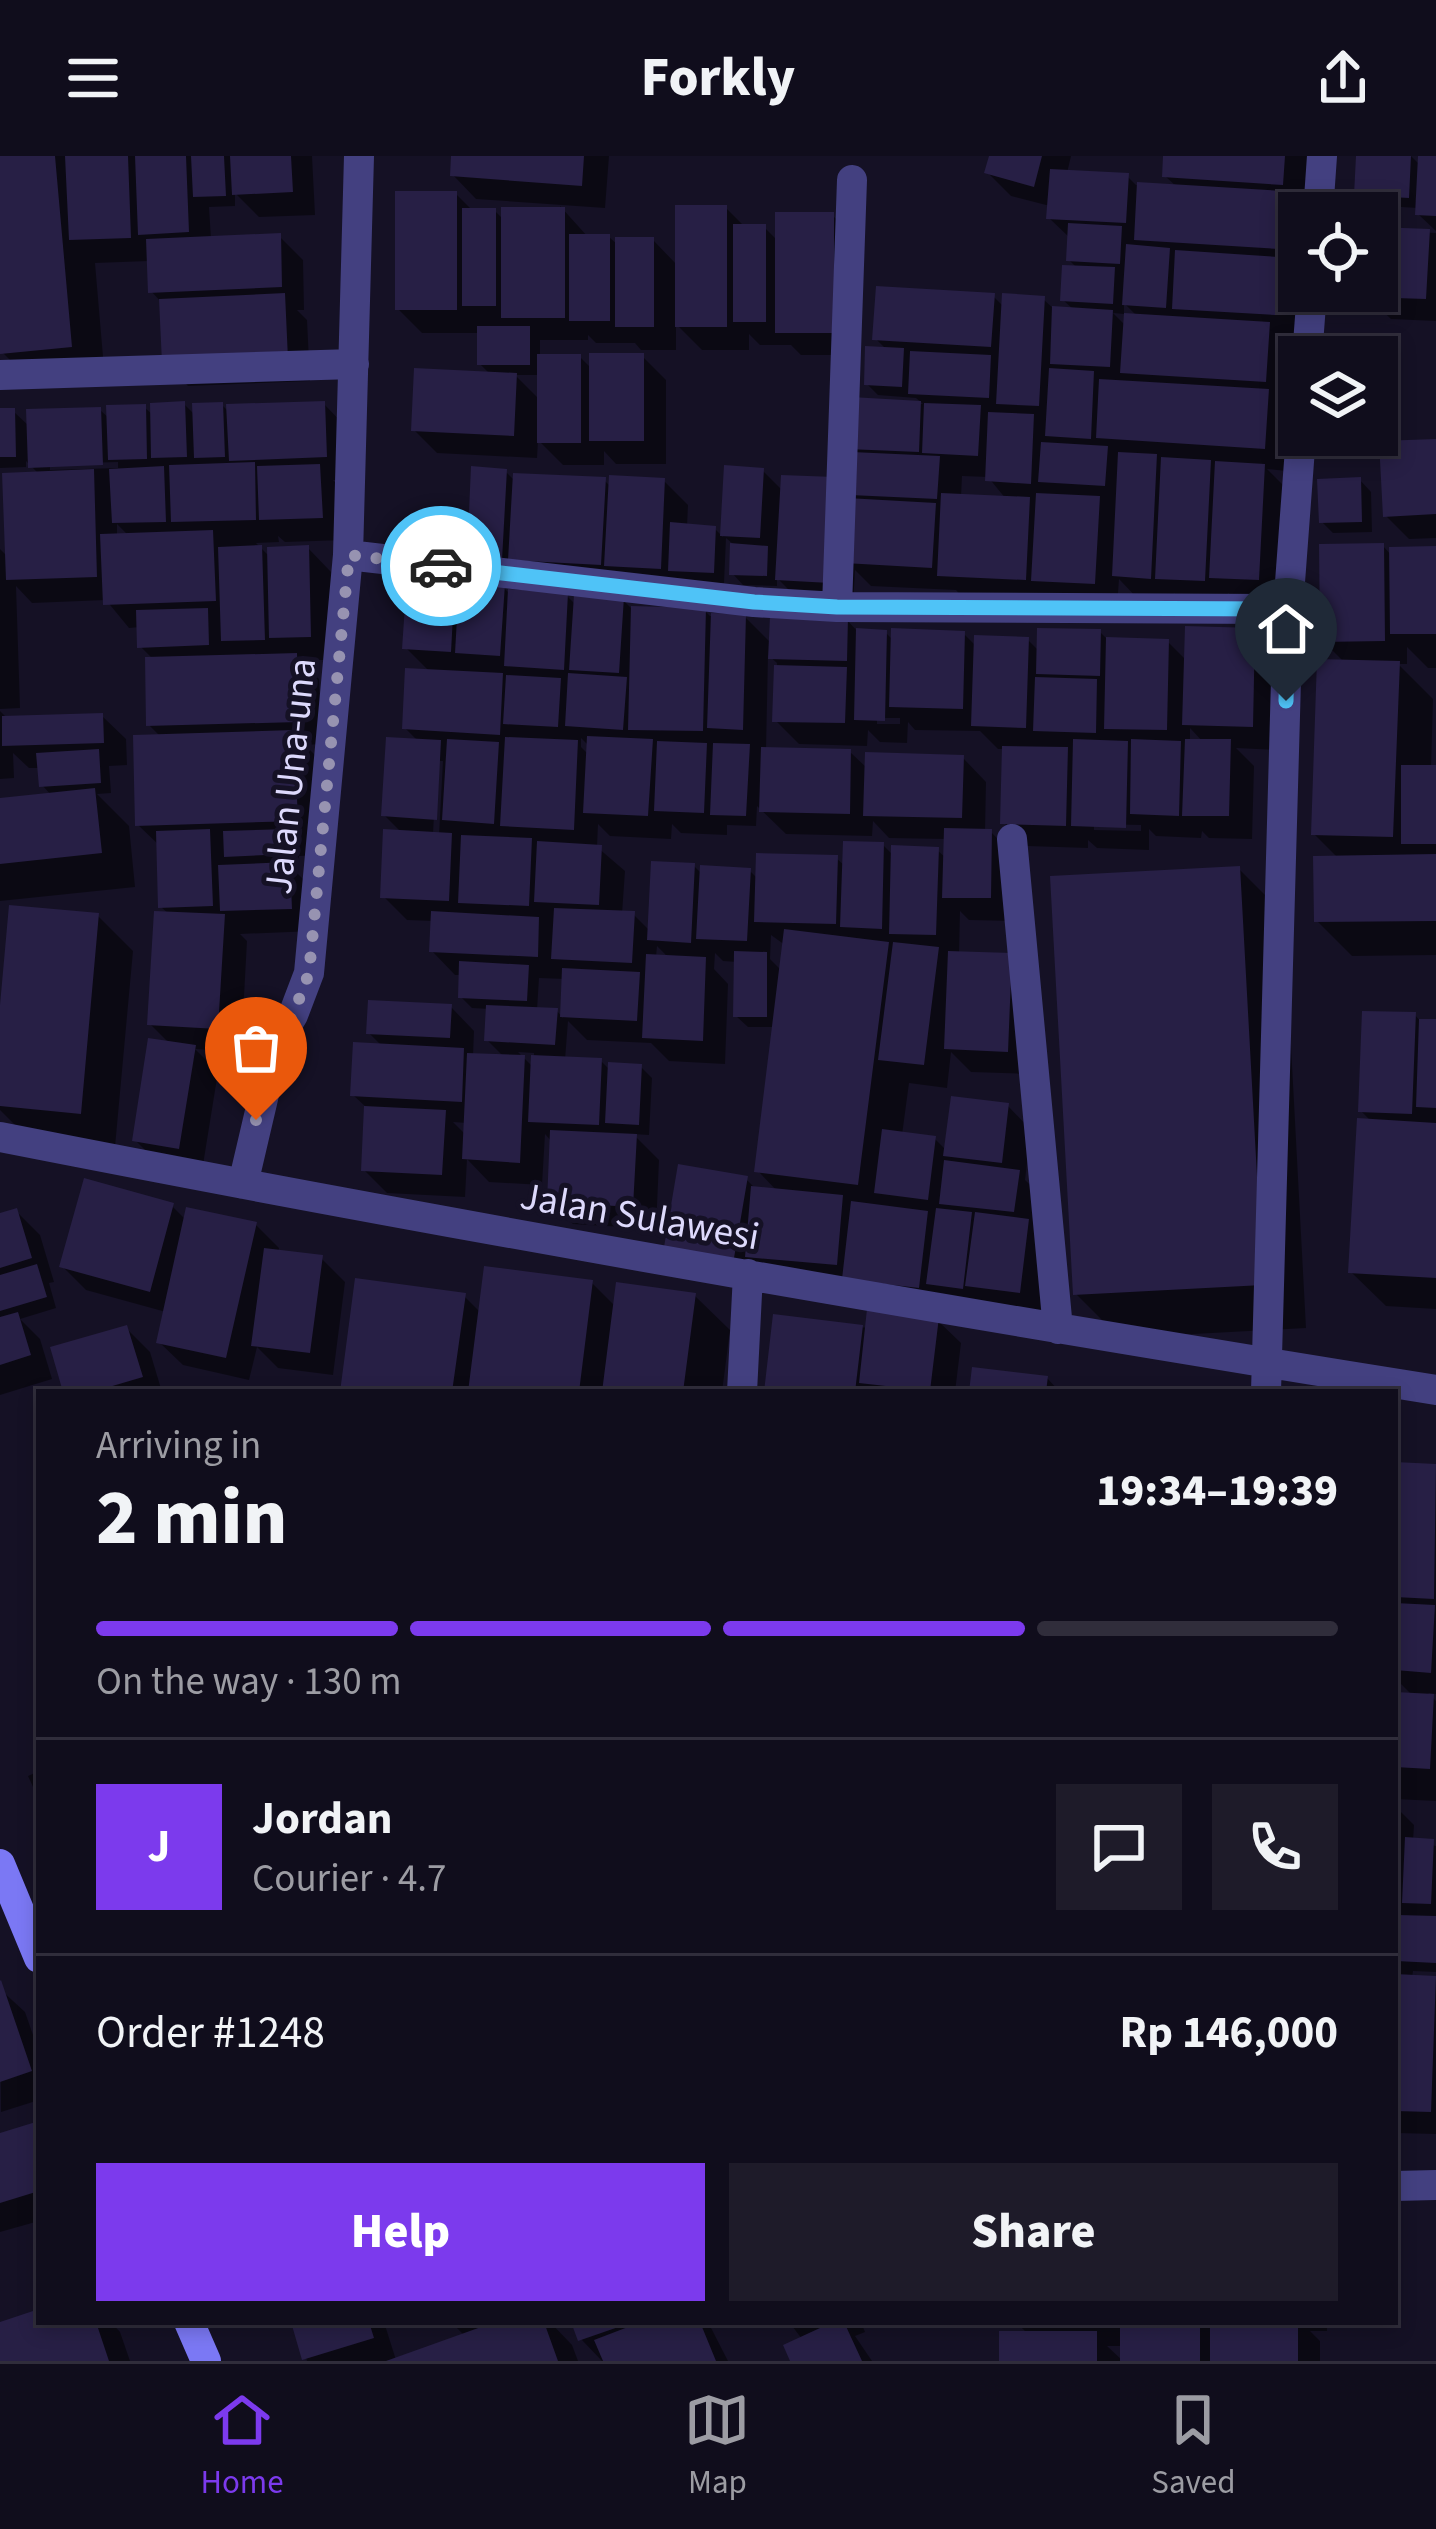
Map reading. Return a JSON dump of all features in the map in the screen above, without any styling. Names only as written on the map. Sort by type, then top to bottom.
[{"type":"main road","points":[[0,1864],[36,1951]]},
{"type":"main road","points":[[191,2325],[206,2361]]},
{"type":"street","name":"Jalan Una-una","points":[[242,1184],[276,1043],[309,973],[349,555],[358,156]]},
{"type":"street","points":[[1319,192],[1322,156]]},
{"type":"street","points":[[837,607],[852,180]]},
{"type":"street","points":[[0,375],[354,364]]},
{"type":"street","points":[[1267,1377],[1288,609],[1299,456]]},
{"type":"street","points":[[349,555],[754,602],[837,607],[1288,609]]},
{"type":"street","points":[[1012,839],[1058,1329]]},
{"type":"street","name":"Jalan Sulawesi","points":[[0,1137],[1058,1329],[1267,1377],[1436,1390]]},
{"type":"street","points":[[742,1389],[748,1274]]},
{"type":"street","points":[[1398,2186],[1436,2185]]},
{"type":"building","points":[[0,156],[55,156],[72,347],[0,354]]},
{"type":"building","points":[[65,156],[128,156],[131,238],[69,240]]},
{"type":"building","points":[[135,156],[186,156],[189,232],[138,235]]},
{"type":"building","points":[[191,156],[224,156],[226,196],[193,197]]},
{"type":"building","points":[[230,156],[291,156],[293,192],[232,195]]},
{"type":"building","points":[[451,156],[584,156],[582,186],[450,176]]},
{"type":"building","points":[[989,156],[1042,156],[1034,187],[984,173]]},
{"type":"building","points":[[1163,156],[1285,156],[1283,185],[1162,177]]},
{"type":"building","points":[[1356,156],[1411,156],[1409,198],[1398,197],[1398,192],[1354,192]]},
{"type":"building","points":[[1418,156],[1436,156],[1436,216],[1415,215]]},
{"type":"building","points":[[1050,169],[1129,173],[1126,223],[1046,219]]},
{"type":"building","points":[[1137,182],[1283,191],[1278,192],[1278,249],[1134,240]]},
{"type":"building","points":[[395,191],[457,191],[457,310],[395,310]]},
{"type":"building","points":[[675,205],[727,205],[727,327],[675,327]]},
{"type":"building","points":[[501,207],[565,207],[565,318],[501,318]]},
{"type":"building","points":[[462,208],[496,208],[496,306],[462,306]]},
{"type":"building","points":[[775,212],[834,212],[834,333],[775,333]]},
{"type":"building","points":[[1068,223],[1122,226],[1120,264],[1066,261]]},
{"type":"building","points":[[733,224],[766,224],[766,322],[733,322]]},
{"type":"building","points":[[1398,228],[1430,229],[1426,299],[1398,298]]},
{"type":"building","points":[[281,233],[282,287],[148,293],[146,239]]},
{"type":"building","points":[[569,234],[610,234],[610,321],[569,321]]},
{"type":"building","points":[[615,237],[654,237],[654,327],[615,327]]},
{"type":"building","points":[[1126,244],[1170,248],[1166,308],[1122,305]]},
{"type":"building","points":[[1175,250],[1278,257],[1275,315],[1172,309]]},
{"type":"building","points":[[1062,265],[1115,267],[1113,304],[1060,301]]},
{"type":"building","points":[[876,286],[995,293],[991,347],[872,340]]},
{"type":"building","points":[[285,293],[288,359],[162,363],[159,299]]},
{"type":"building","points":[[1002,293],[1045,296],[1039,406],[996,404]]},
{"type":"building","points":[[1052,306],[1113,310],[1110,367],[1050,364]]},
{"type":"building","points":[[1124,313],[1270,322],[1266,382],[1120,373]]},
{"type":"building","points":[[477,326],[530,326],[530,365],[477,365]]},
{"type":"building","points":[[865,346],[904,348],[902,387],[864,385]]},
{"type":"building","points":[[910,351],[991,355],[989,398],[908,394]]},
{"type":"building","points":[[589,353],[644,353],[644,441],[589,441]]},
{"type":"building","points":[[537,354],[581,354],[581,443],[537,443]]},
{"type":"building","points":[[414,368],[517,373],[514,436],[411,431]]},
{"type":"building","points":[[1049,368],[1094,371],[1091,439],[1045,436]]},
{"type":"building","points":[[1099,379],[1269,389],[1265,449],[1096,438]]},
{"type":"building","points":[[851,397],[921,401],[919,452],[847,449]]},
{"type":"building","points":[[185,401],[187,457],[151,458],[150,403]]},
{"type":"building","points":[[325,401],[327,457],[229,461],[226,404]]},
{"type":"building","points":[[223,402],[225,457],[194,458],[192,403]]},
{"type":"building","points":[[924,403],[981,405],[978,456],[922,453]]},
{"type":"building","points":[[146,404],[147,459],[108,460],[106,405]]},
{"type":"building","points":[[101,407],[103,465],[28,468],[26,409]]},
{"type":"building","points":[[0,408],[15,408],[16,457],[0,457]]},
{"type":"building","points":[[988,412],[1034,414],[1031,484],[985,481]]},
{"type":"building","points":[[1436,439],[1436,514],[1383,517],[1380,456],[1398,456],[1398,440]]},
{"type":"building","points":[[1041,442],[1108,446],[1105,486],[1038,482]]},
{"type":"building","points":[[852,452],[940,456],[937,499],[850,495]]},
{"type":"building","points":[[1118,452],[1157,454],[1151,579],[1112,576]]},
{"type":"building","points":[[1161,457],[1211,460],[1205,581],[1155,579]]},
{"type":"building","points":[[1215,461],[1265,464],[1259,580],[1209,578]]},
{"type":"building","points":[[255,462],[256,520],[171,522],[169,465]]},
{"type":"building","points":[[320,464],[323,518],[259,520],[257,466]]},
{"type":"building","points":[[724,465],[764,468],[760,538],[720,536]]},
{"type":"building","points":[[164,466],[166,522],[112,523],[109,469]]},
{"type":"building","points":[[471,466],[507,469],[502,560],[467,558]]},
{"type":"building","points":[[94,469],[97,577],[6,580],[2,473]]},
{"type":"building","points":[[513,473],[606,477],[601,565],[508,560]]},
{"type":"building","points":[[609,475],[665,478],[661,569],[604,566]]},
{"type":"building","points":[[781,475],[835,477],[830,583],[775,580]]},
{"type":"building","points":[[1361,477],[1362,522],[1319,523],[1317,479]]},
{"type":"building","points":[[941,493],[1030,497],[1026,580],[937,576]]},
{"type":"building","points":[[1036,493],[1100,496],[1095,584],[1031,581]]},
{"type":"building","points":[[847,498],[936,503],[932,568],[844,563]]},
{"type":"building","points":[[670,522],[716,526],[714,573],[668,571]]},
{"type":"building","points":[[213,530],[216,601],[103,605],[100,534]]},
{"type":"building","points":[[730,543],[768,546],[767,576],[729,575]]},
{"type":"building","points":[[1384,543],[1385,641],[1320,642],[1319,544]]},
{"type":"building","points":[[262,545],[265,640],[221,641],[218,547]]},
{"type":"building","points":[[309,545],[311,637],[269,638],[267,547]]},
{"type":"building","points":[[1436,546],[1436,634],[1390,634],[1389,547]]},
{"type":"building","points":[[407,576],[455,579],[451,652],[402,649]]},
{"type":"building","points":[[459,582],[505,584],[500,656],[455,653]]},
{"type":"building","points":[[508,589],[568,593],[564,670],[504,666]]},
{"type":"building","points":[[574,595],[624,597],[619,673],[569,670]]},
{"type":"building","points":[[631,606],[706,608],[703,731],[628,730]]},
{"type":"building","points":[[208,608],[209,645],[137,648],[136,610]]},
{"type":"building","points":[[711,613],[746,614],[743,730],[707,728]]},
{"type":"building","points":[[770,616],[848,617],[847,661],[768,659]]},
{"type":"building","points":[[1185,626],[1255,628],[1253,727],[1182,725]]},
{"type":"building","points":[[856,628],[887,630],[885,721],[854,720]]},
{"type":"building","points":[[891,628],[965,631],[963,709],[889,707]]},
{"type":"building","points":[[1037,628],[1101,629],[1100,676],[1036,674]]},
{"type":"building","points":[[974,635],[1029,637],[1026,728],[971,726]]},
{"type":"building","points":[[1106,637],[1169,639],[1167,730],[1104,729]]},
{"type":"building","points":[[297,653],[299,722],[146,726],[145,657]]},
{"type":"building","points":[[1317,659],[1400,661],[1393,837],[1311,835]]},
{"type":"building","points":[[774,665],[847,667],[845,723],[772,722]]},
{"type":"building","points":[[405,668],[503,673],[500,735],[402,729]]},
{"type":"building","points":[[568,673],[627,677],[623,730],[565,726]]},
{"type":"building","points":[[506,675],[561,678],[558,727],[503,724]]},
{"type":"building","points":[[1035,677],[1097,679],[1096,733],[1033,731]]},
{"type":"building","points":[[103,713],[104,743],[2,746],[2,716]]},
{"type":"building","points":[[294,730],[298,821],[135,826],[133,735]]},
{"type":"building","points":[[587,736],[653,739],[648,816],[583,813]]},
{"type":"building","points":[[386,737],[441,740],[437,820],[381,816]]},
{"type":"building","points":[[505,737],[578,740],[574,830],[500,826]]},
{"type":"building","points":[[447,739],[499,742],[494,824],[442,820]]},
{"type":"building","points":[[1073,739],[1128,741],[1126,828],[1071,826]]},
{"type":"building","points":[[1131,739],[1181,741],[1179,816],[1130,814]]},
{"type":"building","points":[[1185,739],[1231,739],[1229,816],[1182,816]]},
{"type":"building","points":[[657,741],[707,743],[704,813],[654,811]]},
{"type":"building","points":[[713,743],[750,744],[746,816],[710,815]]},
{"type":"building","points":[[1002,746],[1068,747],[1066,826],[1000,824]]},
{"type":"building","points":[[761,747],[851,749],[850,814],[759,812]]},
{"type":"building","points":[[99,749],[101,783],[39,787],[36,753]]},
{"type":"building","points":[[865,752],[964,755],[962,818],[863,816]]},
{"type":"building","points":[[1401,765],[1436,765],[1436,844],[1401,844]]},
{"type":"building","points":[[95,788],[102,853],[0,864],[0,798]]},
{"type":"building","points":[[944,828],[992,829],[991,898],[942,898]]},
{"type":"building","points":[[210,829],[213,906],[158,908],[156,831]]},
{"type":"building","points":[[289,829],[289,854],[224,857],[223,831]]},
{"type":"building","points":[[383,829],[452,833],[449,901],[380,898]]},
{"type":"building","points":[[461,835],[532,838],[529,906],[458,903]]},
{"type":"building","points":[[537,841],[602,845],[599,905],[534,902]]},
{"type":"building","points":[[843,841],[884,842],[882,929],[840,927]]},
{"type":"building","points":[[891,845],[939,847],[936,935],[889,934]]},
{"type":"building","points":[[756,853],[838,855],[836,924],[754,922]]},
{"type":"building","points":[[1436,854],[1436,921],[1314,922],[1313,856]]},
{"type":"building","points":[[651,861],[695,863],[691,943],[647,940]]},
{"type":"building","points":[[290,862],[292,909],[220,911],[218,865]]},
{"type":"building","points":[[700,865],[751,868],[747,941],[696,939]]},
{"type":"building","points":[[1240,866],[1263,1285],[1073,1295],[1050,876]]},
{"type":"building","points":[[9,905],[99,913],[81,1114],[0,1106],[0,1005]]},
{"type":"building","points":[[554,908],[635,911],[632,963],[551,959]]},
{"type":"building","points":[[154,911],[225,914],[218,1029],[147,1025]]},
{"type":"building","points":[[431,911],[539,917],[538,957],[429,952]]},
{"type":"building","points":[[784,929],[889,942],[858,1185],[754,1172]]},
{"type":"building","points":[[893,942],[939,947],[924,1065],[878,1060]]},
{"type":"building","points":[[734,951],[767,952],[767,1017],[733,1017]]},
{"type":"building","points":[[948,951],[1012,953],[1008,1052],[944,1049]]},
{"type":"building","points":[[646,954],[706,957],[703,1041],[642,1038]]},
{"type":"building","points":[[459,961],[529,965],[527,1001],[458,998]]},
{"type":"building","points":[[562,968],[640,972],[637,1021],[560,1017]]},
{"type":"building","points":[[368,1000],[452,1004],[450,1038],[366,1034]]},
{"type":"building","points":[[486,1005],[558,1008],[555,1045],[484,1041]]},
{"type":"building","points":[[1362,1011],[1416,1012],[1412,1114],[1358,1112]]},
{"type":"building","points":[[1419,1019],[1436,1019],[1436,1108],[1416,1107]]},
{"type":"building","points":[[148,1038],[196,1045],[179,1149],[132,1141]]},
{"type":"building","points":[[353,1042],[464,1048],[462,1102],[350,1096]]},
{"type":"building","points":[[467,1053],[525,1055],[520,1163],[462,1159]]},
{"type":"building","points":[[531,1055],[602,1058],[599,1125],[528,1122]]},
{"type":"building","points":[[608,1062],[642,1064],[639,1125],[605,1123]]},
{"type":"building","points":[[951,1096],[1009,1103],[1002,1163],[943,1156]]},
{"type":"building","points":[[364,1106],[446,1110],[442,1175],[361,1171]]},
{"type":"building","points":[[1357,1118],[1436,1123],[1436,1278],[1348,1273]]},
{"type":"building","points":[[882,1129],[936,1136],[928,1200],[874,1193]]},
{"type":"building","points":[[550,1130],[637,1134],[633,1207],[547,1202]]},
{"type":"building","points":[[944,1160],[1020,1170],[1014,1212],[939,1204]]},
{"type":"building","points":[[678,1164],[748,1176],[734,1258],[664,1247]]},
{"type":"building","points":[[84,1178],[174,1203],[150,1292],[59,1267]]},
{"type":"building","points":[[751,1186],[843,1195],[837,1265],[745,1257]]},
{"type":"building","points":[[851,1201],[928,1211],[919,1288],[842,1279]]},
{"type":"building","points":[[186,1207],[257,1222],[226,1358],[156,1343]]},
{"type":"building","points":[[17,1208],[32,1258],[0,1268],[0,1213]]},
{"type":"building","points":[[936,1208],[972,1212],[963,1289],[926,1284]]},
{"type":"building","points":[[975,1212],[1029,1219],[1020,1293],[965,1286]]},
{"type":"building","points":[[264,1248],[323,1255],[310,1353],[251,1346]]},
{"type":"building","points":[[37,1264],[47,1297],[0,1311],[0,1275]]},
{"type":"building","points":[[484,1266],[593,1280],[579,1389],[468,1389]]},
{"type":"building","points":[[355,1278],[466,1293],[452,1389],[340,1389]]},
{"type":"building","points":[[616,1282],[696,1293],[683,1389],[602,1389]]},
{"type":"building","points":[[867,1309],[939,1317],[930,1389],[859,1383]]},
{"type":"building","points":[[18,1312],[31,1355],[0,1365],[0,1317]]},
{"type":"building","points":[[773,1314],[863,1325],[855,1389],[764,1389]]},
{"type":"building","points":[[127,1325],[143,1377],[102,1389],[62,1389],[50,1347]]},
{"type":"building","points":[[972,1367],[1048,1376],[1046,1389],[969,1389]]},
{"type":"building","points":[[1398,1462],[1436,1464],[1434,1599],[1398,1597]]},
{"type":"building","points":[[1398,1603],[1435,1605],[1431,1673],[1398,1670]]},
{"type":"building","points":[[1398,1692],[1434,1694],[1430,1769],[1398,1767]]},
{"type":"building","points":[[1405,1837],[1434,1839],[1431,1904],[1402,1903]]},
{"type":"building","points":[[1398,1915],[1436,1916],[1436,1963],[1398,1961]]},
{"type":"building","points":[[1398,1974],[1436,1976],[1431,2112],[1398,2111]]},
{"type":"building","points":[[0,1981],[32,2071],[0,2082]]},
{"type":"building","points":[[36,2122],[36,2192],[0,2203],[0,2133]]},
{"type":"building","points":[[36,2310],[36,2325],[97,2325],[109,2361],[0,2361],[0,2322]]},
{"type":"building","points":[[292,2325],[370,2325],[374,2338],[302,2360]]},
{"type":"building","points":[[487,2325],[545,2325],[558,2361],[386,2361]]},
{"type":"building","points":[[572,2325],[624,2325],[578,2341]]},
{"type":"building","points":[[633,2325],[701,2325],[716,2361],[603,2361],[594,2340]]},
{"type":"building","points":[[826,2325],[845,2325],[862,2361],[790,2361],[783,2345]]},
{"type":"building","points":[[1120,2325],[1200,2325],[1200,2361],[1120,2361]]},
{"type":"building","points":[[1210,2325],[1298,2325],[1298,2361],[1210,2361]]},
{"type":"building","points":[[999,2331],[1097,2331],[1097,2361],[999,2361]]},
{"type":"way so far","points":[[256,1120],[276,1043],[309,973],[349,555],[441,566]]},
{"type":"route","points":[[441,566],[837,607],[1288,609],[1286,701]]}]
